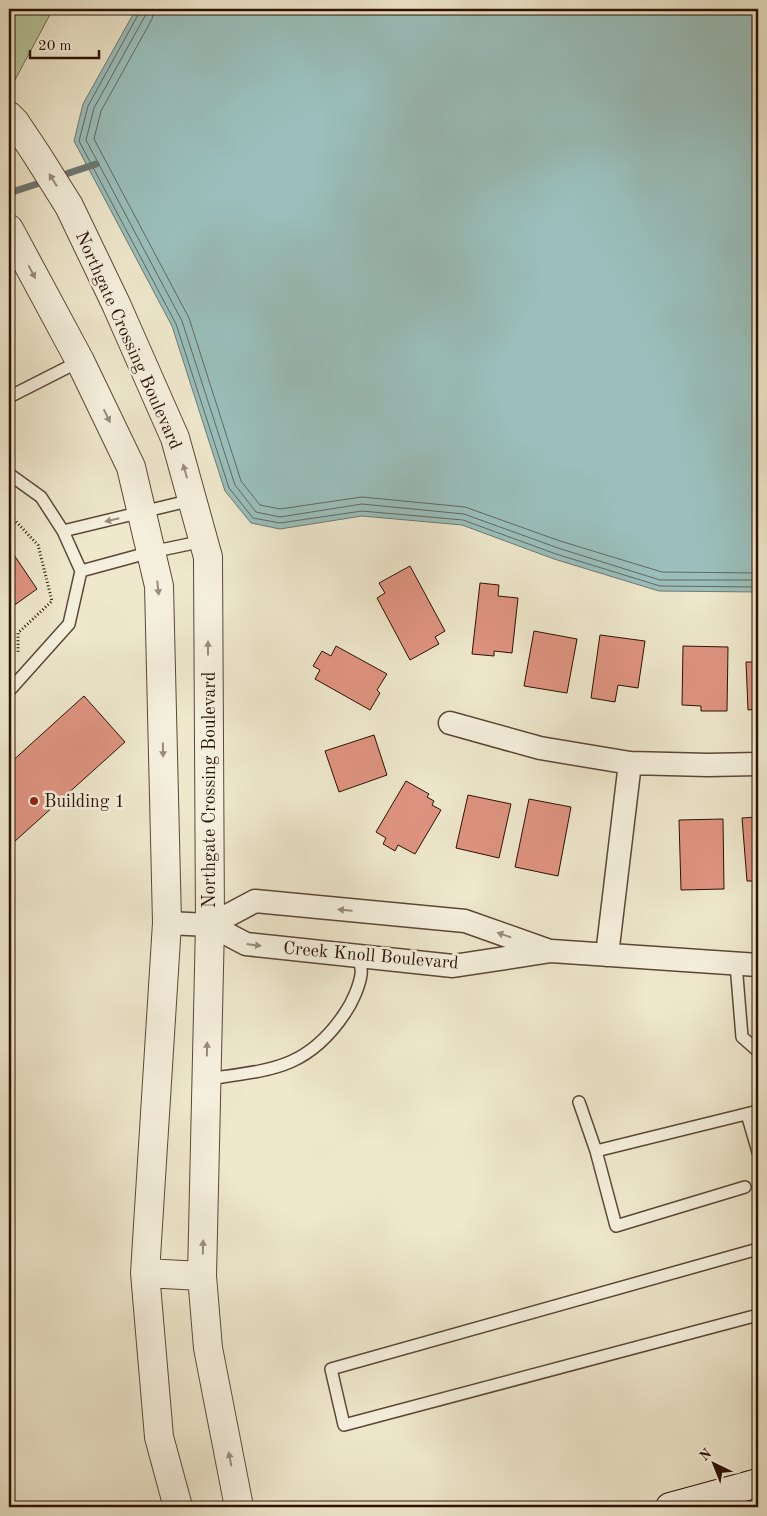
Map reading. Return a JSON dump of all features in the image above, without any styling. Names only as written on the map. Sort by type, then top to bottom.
[{"type":"street","name":"Northgate Crossing Boulevard","points":[[9,116],[15,122],[69,206],[116,304],[175,438],[208,556],[210,925],[202,1276],[208,1348],[239,1507]]},
{"type":"street","points":[[9,229],[80,361],[132,467],[159,586],[167,923],[145,1273],[159,1437],[178,1507]]},
{"type":"street","points":[[450,723],[540,748],[630,763],[708,766],[758,764]]},
{"type":"street","points":[[607,955],[630,763]]},
{"type":"street","points":[[210,925],[255,901],[465,921],[550,951]]},
{"type":"street","name":"Creek Knoll Boulevard","points":[[167,923],[210,925],[246,944],[453,966],[550,951],[752,967]]},
{"type":"street","points":[[145,1273],[202,1276]]},
{"type":"street","points":[[670,1507],[758,1483]]},
{"type":"lane","points":[[9,397],[80,361]]},
{"type":"lane","points":[[9,474],[41,498],[63,531],[81,571],[69,624],[9,691]]},
{"type":"lane","points":[[63,531],[193,500]]},
{"type":"lane","points":[[81,571],[151,552],[204,541]]},
{"type":"lane","points":[[207,1078],[270,1070],[298,1059],[319,1045],[334,1029],[350,1005],[362,973],[358,956]]},
{"type":"lane","points":[[752,967],[742,1037],[758,1051]]},
{"type":"lane","points":[[579,1102],[596,1151],[616,1226],[745,1187]]},
{"type":"lane","points":[[596,1151],[753,1113],[758,1152]]},
{"type":"lane","points":[[758,1249],[331,1369],[344,1425],[758,1315]]},
{"type":"path","points":[[9,514],[38,545],[52,601],[18,634],[18,659]]},
{"type":"green space","points":[[9,9],[53,9],[9,91]]},
{"type":"water","points":[[136,9],[758,9],[758,592],[659,591],[554,559],[462,525],[362,516],[280,529],[251,523],[225,491],[172,326],[74,141],[83,104]]},
{"type":"building","points":[[9,550],[37,589],[9,609]]},
{"type":"building","points":[[410,566],[445,631],[435,637],[439,644],[410,660],[377,598],[385,593],[379,583]]},
{"type":"building","points":[[480,583],[499,585],[498,596],[518,598],[512,653],[494,651],[494,656],[472,654]]},
{"type":"building","points":[[534,631],[577,639],[567,693],[524,686]]},
{"type":"building","points":[[600,635],[645,641],[638,688],[618,685],[615,702],[591,698]]},
{"type":"building","points":[[336,646],[387,674],[377,690],[380,693],[370,710],[315,679],[320,670],[313,666],[322,651],[331,656]]},
{"type":"building","points":[[683,646],[728,647],[727,711],[701,711],[701,706],[682,705]]},
{"type":"building","points":[[746,662],[758,662],[758,709],[748,710]]},
{"type":"building","name":"Building 1","points":[[84,696],[125,742],[14,842],[9,837],[9,764]]},
{"type":"building","points":[[374,735],[387,775],[339,792],[325,751]]},
{"type":"building","points":[[406,781],[429,794],[427,797],[434,801],[432,805],[441,810],[415,854],[398,845],[395,851],[383,844],[386,838],[376,832]]},
{"type":"building","points":[[468,795],[511,804],[499,858],[456,848]]},
{"type":"building","points":[[529,799],[571,807],[558,876],[515,867]]},
{"type":"building","points":[[758,817],[758,881],[747,881],[742,818]]},
{"type":"building","points":[[723,819],[724,889],[681,890],[679,820]]},
{"type":"waterway","points":[[57,177],[96,164]]},
{"type":"waterway","points":[[9,193],[46,181]]},
{"type":"place","name":"Building 1","points":[[34,801]]}]
